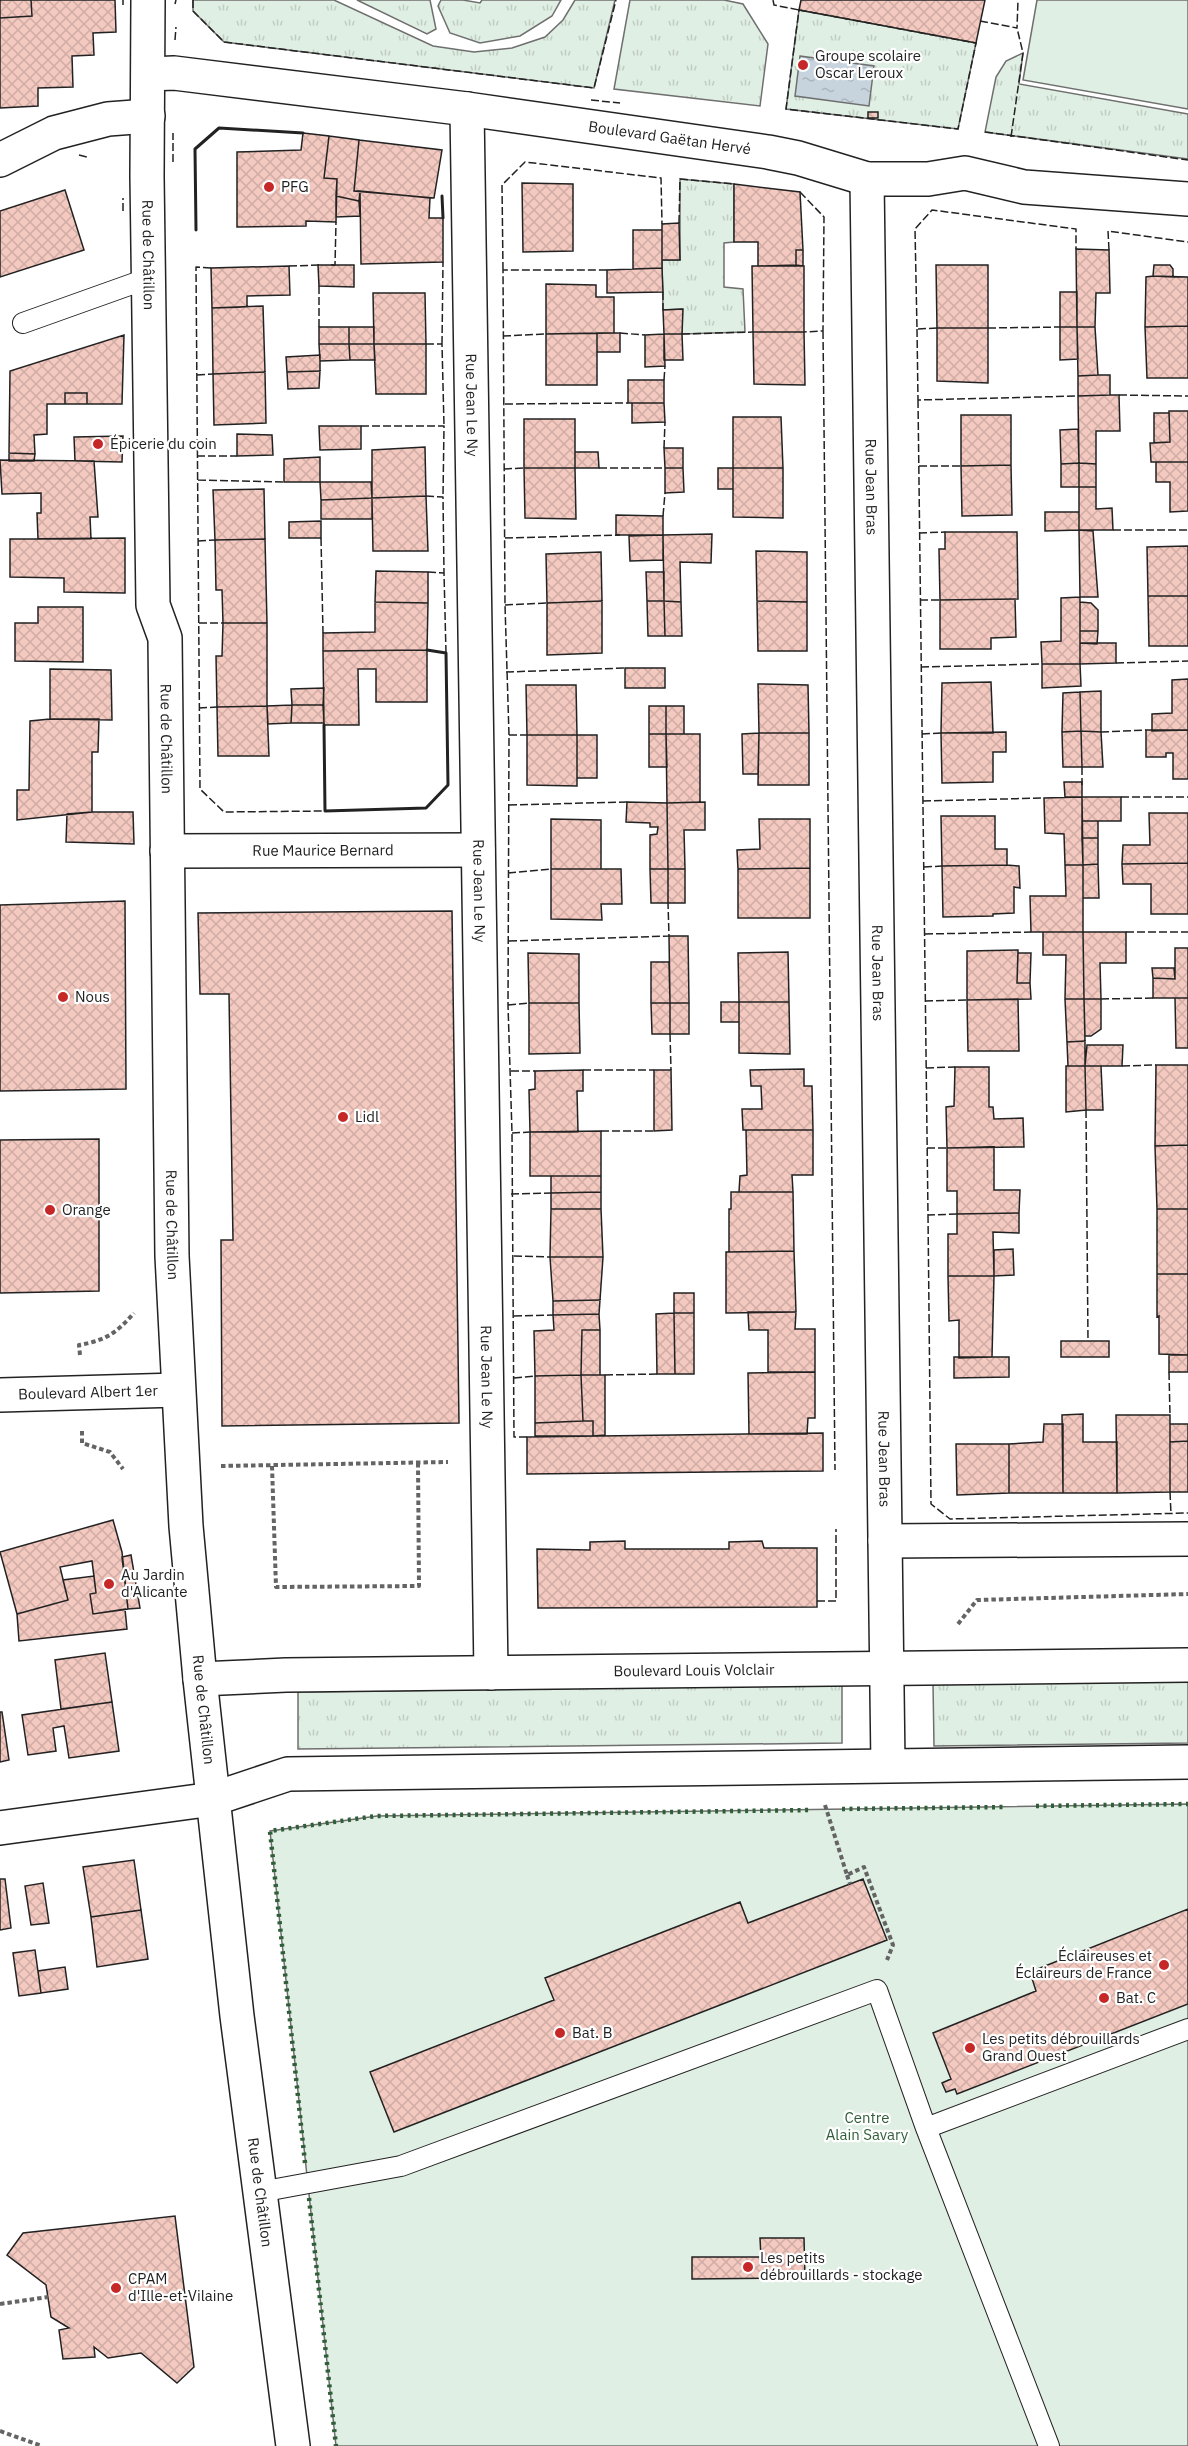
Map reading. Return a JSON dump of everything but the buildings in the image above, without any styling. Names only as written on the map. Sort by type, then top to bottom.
[{"type":"street","name":"Rue de Châtillon","points":[[148,0],[153,605],[165,638],[172,1257],[186,1526],[200,1679],[237,2016],[293,2446]]},
{"type":"street","name":"Boulevard Gaëtan Hervé","points":[[149,74],[174,73],[467,109],[768,152],[798,158],[867,179],[928,179],[965,173],[1024,187],[1188,199]]},
{"type":"street","name":"Rue Jean Le Ny","points":[[467,109],[491,1673]]},
{"type":"street","points":[[0,160],[54,134],[108,119],[148,116]]},
{"type":"street","name":"Rue Jean Bras","points":[[867,179],[888,1765]]},
{"type":"street","name":"Rue Maurice Bernard","points":[[167,851],[478,850]]},
{"type":"street","name":"Boulevard Albert 1er","points":[[0,1395],[178,1390]]},
{"type":"street","points":[[885,1541],[1188,1539]]},
{"type":"street","name":"Boulevard Louis Volclair","points":[[200,1679],[240,1676],[1188,1665]]},
{"type":"street","points":[[0,1828],[213,1799],[288,1774],[1188,1762]]},
{"type":"lane","points":[[23,323],[149,278]]},
{"type":"lane","points":[[260,2192],[401,2166],[877,1990],[926,2128],[1049,2446]]},
{"type":"lane","points":[[926,2128],[1188,2028]]},
{"type":"path","points":[[219,1466],[489,1462]]},
{"type":"path","points":[[272,1466],[276,1587],[419,1586],[418,1463]]},
{"type":"path","points":[[958,1624],[977,1600],[1188,1594]]},
{"type":"path","points":[[823,1799],[850,1884]]},
{"type":"path","points":[[847,1875],[864,1867],[893,1945],[877,1990]]},
{"type":"path","points":[[0,2304],[48,2296]]},
{"type":"path","points":[[0,2431],[42,2446]]},
{"type":"green space","points":[[193,0],[334,0],[433,46],[474,52],[512,48],[545,37],[563,20],[575,0],[615,0],[594,88],[224,42],[193,11]]},
{"type":"green space","points":[[357,0],[430,0],[436,29],[427,34]]},
{"type":"green space","points":[[441,0],[480,3],[482,0],[561,0],[552,16],[520,36],[480,43],[450,33],[438,6]]},
{"type":"green space","points":[[630,0],[724,0],[743,4],[768,44],[760,106],[614,89]]},
{"type":"green space","points":[[1037,0],[1188,0],[1188,109],[1023,80]]},
{"type":"green space","points":[[799,10],[976,43],[958,129],[786,109]]},
{"type":"green space","points":[[1023,53],[1019,84],[1188,114],[1188,159],[985,132],[996,77],[1006,61]]},
{"type":"green space","points":[[680,179],[734,184],[734,242],[724,243],[724,287],[743,289],[745,332],[682,334],[682,309],[663,310],[662,260],[680,260]]},
{"type":"green space","points":[[1188,1680],[1188,1743],[934,1746],[933,1683]]},
{"type":"green space","points":[[842,1685],[842,1743],[298,1749],[298,1692]]},
{"type":"green space","name":"Centre Alain Savary","points":[[1188,1804],[1188,2446],[336,2446],[270,1831],[377,1816]]},
{"type":"water","points":[[800,56],[874,66],[869,106],[795,96]]},
{"type":"hedge","points":[[1036,1806],[1188,1804]]},
{"type":"hedge","points":[[842,1809],[1006,1807]]},
{"type":"hedge","points":[[305,2163],[270,1831],[376,1816],[811,1810]]},
{"type":"hedge","points":[[309,2198],[336,2446]]},
{"type":"fence","points":[[123,0],[123,5]]},
{"type":"fence","points":[[175,4],[176,0]]},
{"type":"fence","points":[[193,0],[193,11],[224,42],[594,88],[616,0]]},
{"type":"fence","points":[[773,0],[774,5],[799,10]]},
{"type":"fence","points":[[980,21],[1017,28],[1018,0]]},
{"type":"fence","points":[[799,10],[976,43],[958,129],[786,109],[799,10]]},
{"type":"fence","points":[[175,40],[176,27]]},
{"type":"fence","points":[[1011,137],[1023,53],[1017,28]]},
{"type":"fence","points":[[591,100],[620,103]]},
{"type":"fence","points":[[985,132],[1188,160]]},
{"type":"fence","points":[[173,133],[173,162]]},
{"type":"fence","points":[[79,155],[87,157]]},
{"type":"fence","points":[[503,270],[502,185],[525,162],[661,178],[662,224]]},
{"type":"fence","points":[[679,223],[680,179],[734,184]]},
{"type":"fence","points":[[800,192],[824,217],[823,331],[804,332]]},
{"type":"fence","points":[[123,198],[123,211]]},
{"type":"fence","points":[[937,328],[917,329],[915,229],[932,210],[1076,229],[1076,249]]},
{"type":"fence","points":[[331,265],[335,265],[336,222]]},
{"type":"fence","points":[[1109,250],[1108,231],[1188,242]]},
{"type":"fence","points":[[442,344],[443,262]]},
{"type":"fence","points":[[289,266],[322,265]]},
{"type":"fence","points":[[211,268],[196,267],[200,789],[224,812],[325,811]]},
{"type":"fence","points":[[527,1437],[514,1437],[512,1133],[508,1005],[509,735],[505,605],[503,270],[607,270]]},
{"type":"fence","points":[[319,286],[319,327]]},
{"type":"fence","points":[[663,292],[663,310]]},
{"type":"fence","points":[[988,328],[1060,327]]},
{"type":"fence","points":[[917,329],[918,400],[1078,396]]},
{"type":"fence","points":[[823,331],[835,1470]]},
{"type":"fence","points":[[682,334],[753,332]]},
{"type":"fence","points":[[620,333],[645,335]]},
{"type":"fence","points":[[503,336],[546,334]]},
{"type":"fence","points":[[426,344],[442,344],[444,426]]},
{"type":"fence","points":[[664,380],[665,366]]},
{"type":"fence","points":[[197,375],[213,374]]},
{"type":"fence","points":[[1119,395],[1188,396]]},
{"type":"fence","points":[[918,400],[928,1215],[957,1214]]},
{"type":"fence","points":[[505,404],[628,403]]},
{"type":"fence","points":[[664,448],[665,422]]},
{"type":"fence","points":[[361,426],[444,426],[443,497]]},
{"type":"fence","points":[[197,456],[237,456]]},
{"type":"fence","points":[[919,466],[961,466]]},
{"type":"fence","points":[[504,469],[524,468]]},
{"type":"fence","points":[[599,468],[665,468]]},
{"type":"fence","points":[[198,480],[284,482]]},
{"type":"fence","points":[[663,516],[665,493]]},
{"type":"fence","points":[[426,496],[443,497],[444,573]]},
{"type":"fence","points":[[1113,530],[1188,530]]},
{"type":"fence","points":[[919,533],[945,532]]},
{"type":"fence","points":[[505,538],[620,535]]},
{"type":"fence","points":[[321,538],[323,633]]},
{"type":"fence","points":[[198,541],[215,540]]},
{"type":"fence","points":[[428,572],[444,573],[446,653]]},
{"type":"fence","points":[[920,600],[940,600]]},
{"type":"fence","points":[[505,605],[547,603]]},
{"type":"fence","points":[[199,623],[223,623]]},
{"type":"fence","points":[[1116,663],[1188,661]]},
{"type":"fence","points":[[921,667],[1042,664]]},
{"type":"fence","points":[[506,672],[625,668]]},
{"type":"fence","points":[[199,708],[217,707]]},
{"type":"fence","points":[[1101,732],[1146,730]]},
{"type":"fence","points":[[922,734],[941,733]]},
{"type":"fence","points":[[509,735],[527,735]]},
{"type":"fence","points":[[1082,767],[1082,785]]},
{"type":"fence","points":[[1121,797],[1188,797]]},
{"type":"fence","points":[[923,801],[1044,798]]},
{"type":"fence","points":[[509,805],[627,802]]},
{"type":"fence","points":[[924,867],[942,866]]},
{"type":"fence","points":[[508,873],[551,869]]},
{"type":"fence","points":[[509,941],[669,936],[668,903]]},
{"type":"fence","points":[[925,934],[1031,932]]},
{"type":"fence","points":[[1126,932],[1188,932]]},
{"type":"fence","points":[[1101,999],[1153,998]]},
{"type":"fence","points":[[925,1001],[967,1000]]},
{"type":"fence","points":[[508,1005],[529,1003]]},
{"type":"fence","points":[[670,1034],[671,1070]]},
{"type":"fence","points":[[1122,1066],[1156,1065]]},
{"type":"fence","points":[[926,1068],[955,1067]]},
{"type":"fence","points":[[583,1070],[654,1070]]},
{"type":"fence","points":[[511,1071],[535,1071]]},
{"type":"fence","points":[[1086,1110],[1088,1341]]},
{"type":"fence","points":[[601,1131],[654,1131]]},
{"type":"fence","points":[[512,1133],[530,1132]]},
{"type":"fence","points":[[927,1148],[947,1148]]},
{"type":"fence","points":[[511,1194],[551,1193]]},
{"type":"fence","points":[[928,1215],[931,1504],[950,1519],[1188,1513]]},
{"type":"fence","points":[[514,1256],[550,1257]]},
{"type":"fence","points":[[514,1316],[553,1315]]},
{"type":"fence","points":[[1169,1372],[1170,1415]]},
{"type":"fence","points":[[605,1375],[657,1374]]},
{"type":"fence","points":[[514,1378],[535,1376]]},
{"type":"fence","points":[[1170,1492],[1171,1514]]},
{"type":"fence","points":[[817,1601],[836,1601],[836,1529]]},
{"type":"wall","points":[[196,230],[195,149],[219,128],[303,133]]},
{"type":"wall","points":[[442,196],[443,218]]},
{"type":"wall","points":[[324,725],[325,811],[426,808],[448,785],[446,653],[427,650]]},
{"type":"place","name":"Groupe scolaire Oscar Leroux","points":[[803,65]]},
{"type":"place","name":"PFG","points":[[269,187]]},
{"type":"place","name":"Épicerie du coin","points":[[98,444]]},
{"type":"place","name":"Nous","points":[[63,997]]},
{"type":"place","name":"Lidl","points":[[343,1117]]},
{"type":"place","name":"Orange","points":[[50,1210]]},
{"type":"place","name":"Au Jardin d'Alicante","points":[[109,1584]]},
{"type":"place","name":"Éclaireuses et Éclaireurs de France","points":[[1164,1965]]},
{"type":"place","name":"Bat. C","points":[[1104,1998]]},
{"type":"place","name":"Bat. B","points":[[560,2033]]},
{"type":"place","name":"Les petits débrouillards Grand Ouest","points":[[970,2048]]},
{"type":"place","name":"Les petits débrouillards - stockage","points":[[748,2267]]},
{"type":"place","name":"CPAM d'Ille-et-Vilaine","points":[[116,2288]]}]
